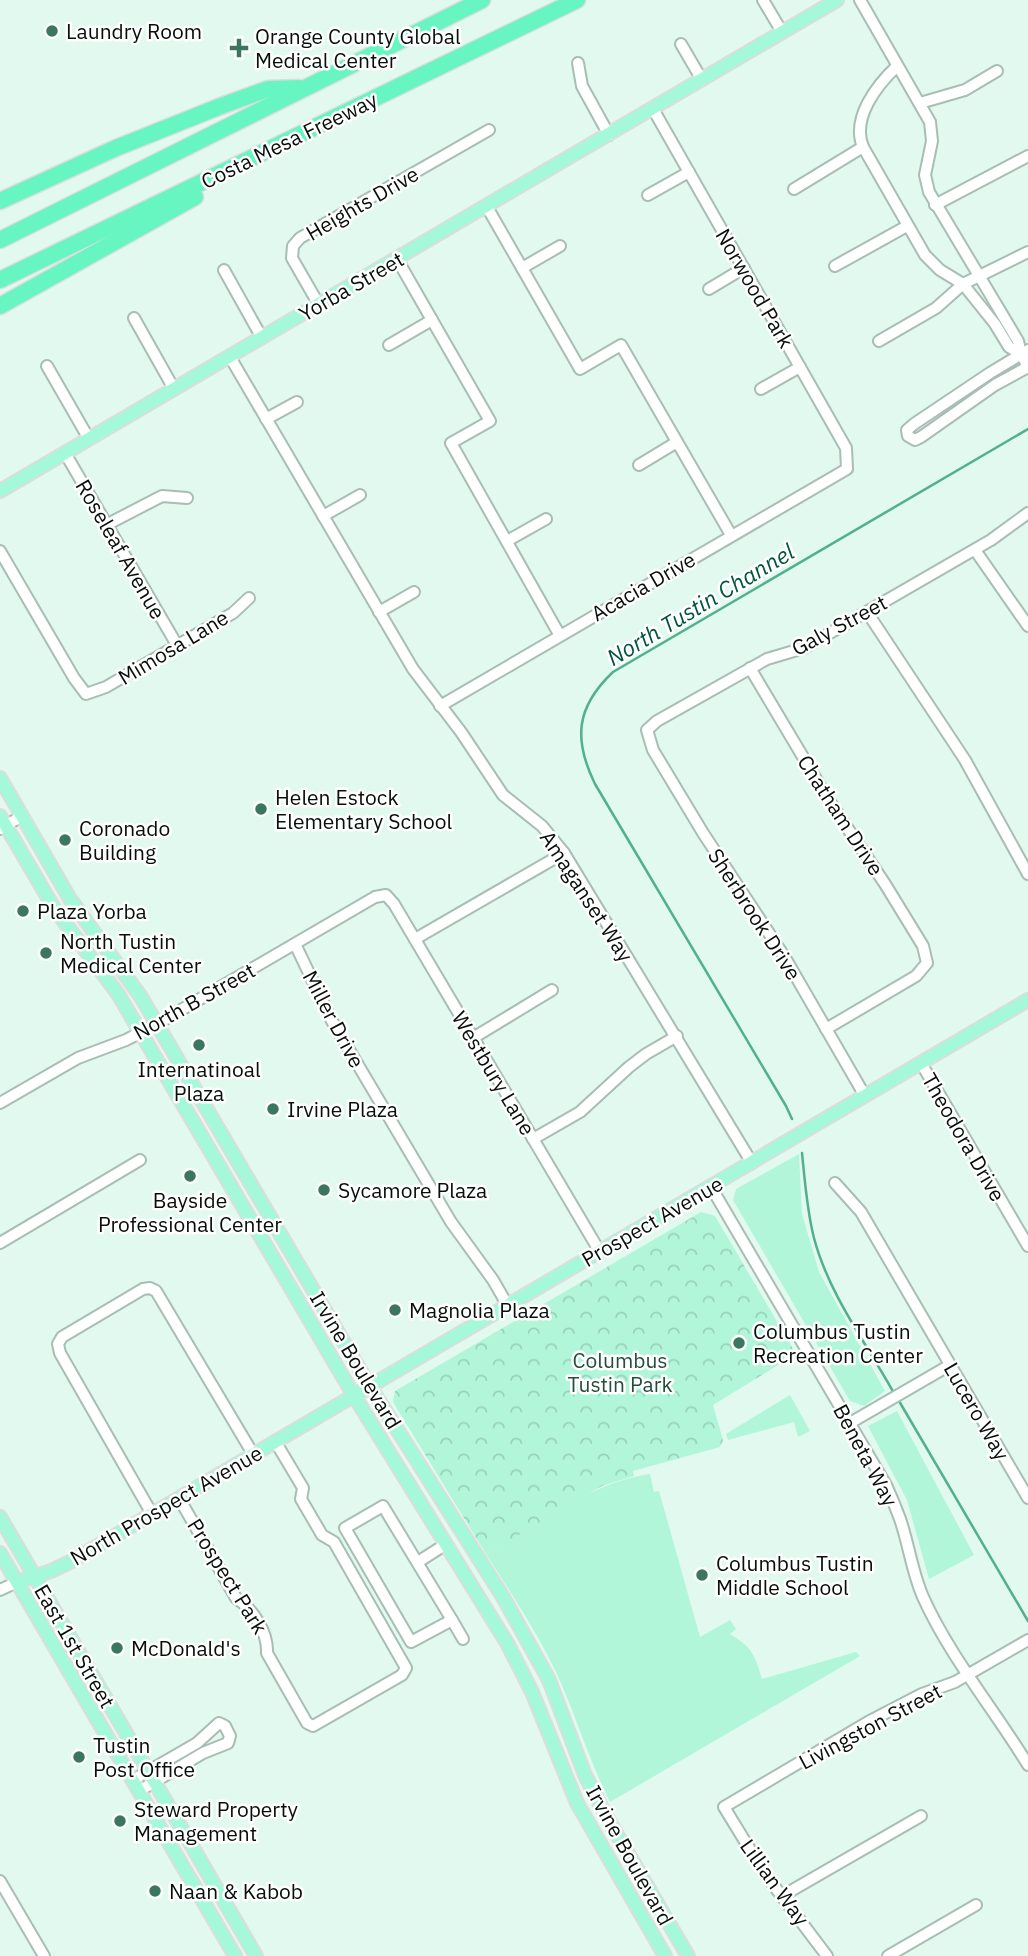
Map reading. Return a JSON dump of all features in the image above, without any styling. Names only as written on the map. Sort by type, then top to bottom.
[{"type":"highway","name":"Costa Mesa Freeway","points":[[0,240],[482,0]]},
{"type":"highway","name":"Costa Mesa Freeway","points":[[0,280],[577,0]]},
{"type":"highway","points":[[0,201],[116,148],[221,106],[268,89],[305,88]]},
{"type":"highway","points":[[0,306],[193,198],[271,149]]},
{"type":"main road","name":"Yorba Street","points":[[0,491],[837,0]]},
{"type":"main road","name":"Irvine Boulevard","points":[[0,778],[70,899],[129,978],[369,1385],[503,1597],[549,1680],[585,1775],[683,1954]]},
{"type":"main road","name":"Irvine Boulevard","points":[[2,824],[54,908],[105,976],[141,1033],[354,1394],[499,1631],[526,1678],[568,1783],[666,1956]]},
{"type":"main road","name":"Prospect Avenue","points":[[275,1441],[1028,1000]]},
{"type":"main road","points":[[224,1173],[240,1164]]},
{"type":"main road","name":"North Prospect Avenue","points":[[17,1582],[72,1561],[275,1441]]},
{"type":"main road","name":"East 1st Street","points":[[0,1517],[256,1956]]},
{"type":"main road","points":[[446,1544],[458,1541],[465,1551],[476,1556]]},
{"type":"main road","name":"East 1st Street","points":[[0,1553],[236,1956]]},
{"type":"main road","points":[[499,1631],[505,1628],[513,1630],[521,1642],[530,1646]]},
{"type":"main road","points":[[594,1833],[604,1835],[609,1843],[615,1846],[621,1843]]},
{"type":"main road","points":[[625,1886],[636,1885],[661,1910]]},
{"type":"street","points":[[763,0],[782,32]]},
{"type":"street","points":[[860,0],[930,122],[932,141],[925,175],[929,192],[1018,341],[1024,352],[1028,367],[995,385],[921,437],[915,440],[908,436],[908,430],[914,424],[1024,352]]},
{"type":"street","points":[[681,44],[702,80]]},
{"type":"street","points":[[578,63],[582,86],[609,135]]},
{"type":"street","points":[[897,66],[886,77],[862,118],[859,131],[863,147],[931,263],[963,284],[995,324],[1009,347],[1024,352]]},
{"type":"street","points":[[920,103],[965,90],[997,71]]},
{"type":"street","name":"Norwood Park","points":[[653,109],[846,448],[846,469]]},
{"type":"street","name":"Heights Drive","points":[[319,305],[292,258],[293,246],[300,238],[489,130]]},
{"type":"street","points":[[794,189],[863,147]]},
{"type":"street","points":[[935,205],[1028,156]]},
{"type":"street","points":[[648,195],[689,172]]},
{"type":"street","points":[[487,206],[580,369],[621,345],[732,536]]},
{"type":"street","points":[[835,265],[907,226]]},
{"type":"street","points":[[523,268],[559,246]]},
{"type":"street","points":[[879,341],[936,308],[963,284],[1028,252]]},
{"type":"street","points":[[397,259],[490,421],[451,443],[559,634]]},
{"type":"street","points":[[709,289],[744,268]]},
{"type":"street","points":[[224,270],[262,338]]},
{"type":"street","points":[[134,318],[174,389]]},
{"type":"street","points":[[389,345],[432,320]]},
{"type":"street","name":"Amaganset Way","points":[[230,357],[413,669],[503,795],[542,826],[564,853],[752,1163]]},
{"type":"street","points":[[47,366],[89,439]]},
{"type":"street","points":[[761,389],[800,367]]},
{"type":"street","points":[[267,419],[297,402]]},
{"type":"street","points":[[639,465],[677,442]]},
{"type":"street","name":"Roseleaf Avenue","points":[[65,453],[177,645]]},
{"type":"street","name":"Acacia Drive","points":[[440,706],[559,634],[846,469]]},
{"type":"street","points":[[323,516],[360,495]]},
{"type":"street","points":[[106,525],[162,496],[187,498]]},
{"type":"street","name":"Galy Street","points":[[647,730],[657,721],[750,668],[768,659],[804,648],[975,550],[1028,513]]},
{"type":"street","points":[[507,541],[546,519]]},
{"type":"street","points":[[975,550],[1028,626]]},
{"type":"street","name":"Mimosa Lane","points":[[0,551],[81,690],[86,694],[95,692],[233,613],[249,598]]},
{"type":"street","points":[[379,612],[414,592]]},
{"type":"street","points":[[867,612],[965,760],[1028,874]]},
{"type":"street","name":"Chatham Drive","points":[[750,668],[828,799],[923,946],[927,963],[916,976],[826,1029]]},
{"type":"street","name":"Sherbrook Drive","points":[[647,730],[653,750],[703,833],[784,956],[864,1096]]},
{"type":"street","points":[[2,824],[22,816]]},
{"type":"street","points":[[415,939],[564,853]]},
{"type":"street","name":"North B Street","points":[[0,1104],[78,1058],[141,1033],[375,897],[386,895]]},
{"type":"street","name":"Westbury Lane","points":[[386,895],[415,939],[600,1252]]},
{"type":"street","name":"Miller Drive","points":[[295,944],[339,1033],[451,1222],[494,1280],[508,1306]]},
{"type":"street","points":[[473,1038],[552,990]]},
{"type":"street","points":[[533,1139],[580,1112],[629,1067],[677,1036]]},
{"type":"street","name":"Theodora Drive","points":[[921,1063],[1028,1246]]},
{"type":"street","points":[[0,1242],[140,1160]]},
{"type":"street","name":"Lucero Way","points":[[835,1183],[861,1212],[1028,1498]]},
{"type":"street","name":"Beneta Way","points":[[711,1187],[891,1496],[924,1599],[967,1675],[1028,1765]]},
{"type":"street","points":[[152,1514],[60,1353],[58,1344],[62,1337],[143,1289],[150,1288],[156,1292],[253,1454]]},
{"type":"street","points":[[850,1423],[950,1365]]},
{"type":"street","name":"Prospect Park","points":[[179,1498],[236,1598],[248,1605],[268,1640],[267,1653],[307,1723],[313,1726],[327,1719],[402,1675],[406,1668],[334,1542],[322,1535],[301,1499],[303,1488],[275,1441]]},
{"type":"street","points":[[452,1620],[411,1642],[345,1528],[383,1506],[418,1562],[452,1620],[463,1639]]},
{"type":"street","points":[[418,1562],[446,1544]]},
{"type":"street","points":[[0,1590],[17,1582]]},
{"type":"street","name":"Livingston Street","points":[[724,1807],[868,1722],[922,1694],[967,1675],[1028,1640]]},
{"type":"street","points":[[136,1785],[228,1743],[230,1736],[225,1726],[219,1723],[214,1725],[197,1743],[152,1776]]},
{"type":"street","name":"Lillian Way","points":[[724,1807],[765,1874],[827,1956]]},
{"type":"street","points":[[782,1896],[921,1816]]},
{"type":"street","points":[[0,1881],[44,1956]]},
{"type":"street","points":[[888,1956],[976,1905]]},
{"type":"green space","points":[[799,1154],[802,1214],[819,1272],[885,1391],[864,1406],[850,1401],[733,1200],[736,1189]]},
{"type":"green space","name":"Columbus Tustin Park","points":[[701,1212],[715,1216],[796,1354],[713,1405],[723,1440],[720,1447],[633,1471],[634,1476],[602,1486],[486,1554],[393,1402],[395,1391]]},
{"type":"green space","points":[[790,1395],[810,1431],[798,1437],[794,1422],[728,1440],[726,1434]]},
{"type":"green space","points":[[897,1411],[974,1555],[929,1579],[907,1500],[868,1426]]},
{"type":"green space","points":[[650,1474],[654,1492],[659,1491],[700,1637],[730,1620],[736,1629],[730,1634],[752,1652],[762,1679],[856,1652],[860,1656],[610,1802],[549,1658],[486,1554],[586,1495],[628,1479]]},
{"type":"waterway","name":"North Tustin Channel","points":[[792,1119],[595,784],[583,752],[581,738],[585,711],[591,698],[613,672],[1028,429]]},
{"type":"waterway","name":"North Tustin Channel","points":[[802,1153],[806,1196],[821,1259],[839,1299],[895,1395]]},
{"type":"waterway","name":"North Tustin Channel","points":[[899,1401],[1028,1621]]},
{"type":"place","name":"Laundry Room","points":[[52,31]]},
{"type":"place","name":"Orange County Global Medical Center","points":[[239,48]]},
{"type":"place","name":"Helen Estock Elementary School","points":[[261,809]]},
{"type":"place","name":"Coronado Building","points":[[65,840]]},
{"type":"place","name":"Plaza Yorba","points":[[23,911]]},
{"type":"place","name":"North Tustin Medical Center","points":[[46,953]]},
{"type":"place","name":"Internatinoal Plaza","points":[[199,1045]]},
{"type":"place","name":"Irvine Plaza","points":[[273,1109]]},
{"type":"place","name":"Bayside Professional Center","points":[[190,1176]]},
{"type":"place","name":"Sycamore Plaza","points":[[324,1190]]},
{"type":"place","name":"Magnolia Plaza","points":[[395,1310]]},
{"type":"place","name":"Columbus Tustin Recreation Center","points":[[739,1343]]},
{"type":"place","name":"Columbus Tustin Middle School","points":[[702,1575]]},
{"type":"place","name":"McDonald's","points":[[117,1648]]},
{"type":"place","name":"Tustin Post Office","points":[[79,1757]]},
{"type":"place","name":"Steward Property Management","points":[[120,1821]]},
{"type":"place","name":"Naan & Kabob","points":[[155,1891]]}]
